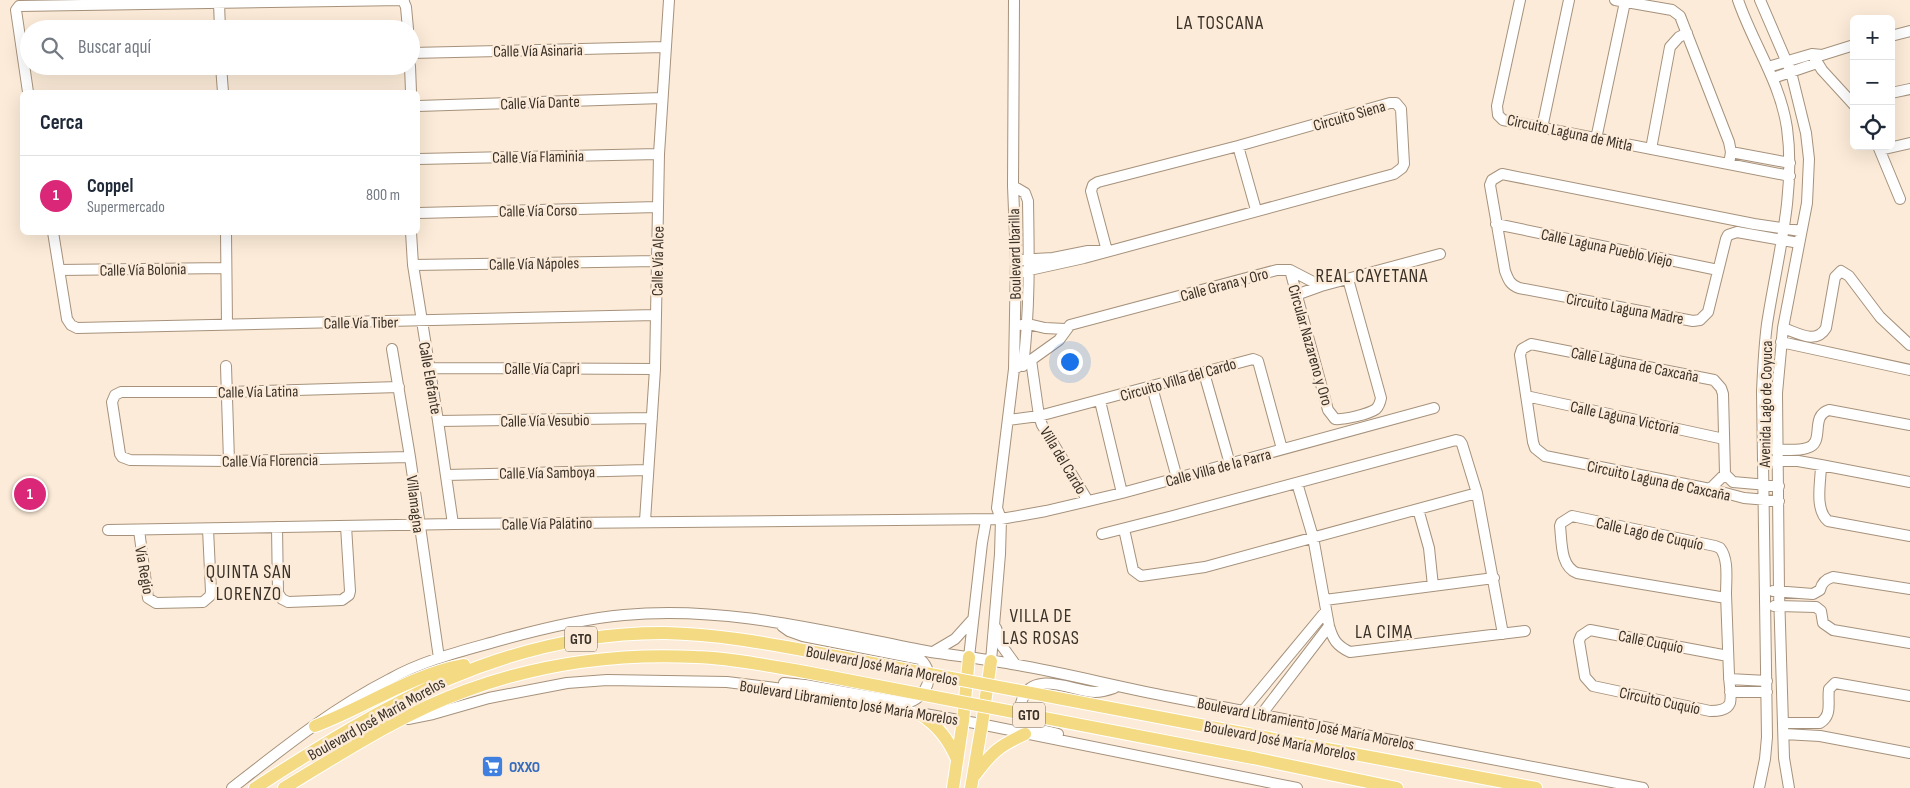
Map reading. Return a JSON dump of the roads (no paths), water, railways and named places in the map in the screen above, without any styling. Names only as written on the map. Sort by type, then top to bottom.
[{"type":"main road","name":"Boulevard José María Morelos","points":[[255,788],[298,760],[395,704],[425,688],[484,664],[547,646],[582,639],[623,634],[664,633],[749,640],[1536,788]]},
{"type":"main road","name":"Boulevard José María Morelos","points":[[284,788],[399,721],[464,691],[559,666],[598,660],[659,656],[730,660],[805,672],[1253,758],[1397,788]]},
{"type":"main road","points":[[954,788],[969,657]]},
{"type":"main road","points":[[972,784],[990,661]]},
{"type":"main road","points":[[315,726],[343,715],[396,687],[416,679],[453,667],[484,664]]},
{"type":"main road","points":[[920,714],[932,722],[946,736],[957,760]]},
{"type":"main road","points":[[972,784],[992,752],[1025,734]]},
{"type":"street","points":[[20,31],[16,10],[18,7],[404,0],[407,20]]},
{"type":"street","name":"Calle Vía Alce","points":[[645,522],[655,369],[659,154],[666,0]]},
{"type":"street","name":"Boulevard Ibarilla","points":[[1001,519],[997,508],[1008,420],[1023,365],[1015,327],[1016,260],[1013,186],[1014,0]]},
{"type":"street","name":"Circuito Laguna de Mitla","points":[[1520,0],[1497,111],[1503,120],[1790,176]]},
{"type":"street","points":[[1542,128],[1569,0]]},
{"type":"street","name":"Avenida Lago de Coyuca","points":[[1738,0],[1744,19],[1774,78],[1780,95],[1790,163],[1783,229],[1763,357],[1763,485],[1767,692],[1765,759],[1759,788]]},
{"type":"street","name":"Avenida Lago de Coyuca","points":[[1760,0],[1791,72],[1806,133],[1809,158],[1809,186],[1781,342],[1778,393],[1779,606],[1784,758],[1788,788]]},
{"type":"street","points":[[1596,138],[1620,1],[1672,10],[1680,16],[1729,142],[1732,152],[1729,164]]},
{"type":"street","points":[[219,2],[220,20]]},
{"type":"street","points":[[1895,35],[1910,31]]},
{"type":"street","points":[[1652,149],[1670,47],[1679,37],[1687,33]]},
{"type":"street","points":[[1768,68],[1786,62],[1817,57],[1850,46]]},
{"type":"street","name":"Calle Vía Asinaria","points":[[420,53],[665,47]]},
{"type":"street","points":[[1774,78],[1791,72],[1817,57]]},
{"type":"street","points":[[1817,57],[1834,84],[1850,100]]},
{"type":"street","points":[[27,75],[28,90]]},
{"type":"street","points":[[222,75],[223,90]]},
{"type":"street","points":[[410,75],[411,90]]},
{"type":"street","points":[[1895,92],[1910,89]]},
{"type":"street","name":"Calle Vía Dante","points":[[420,106],[662,98]]},
{"type":"street","name":"Circuito Siena","points":[[1016,273],[1029,271],[1394,174],[1402,168],[1404,160],[1400,109],[1396,103],[1390,103],[1238,146],[1095,183],[1091,191],[1106,250]]},
{"type":"street","points":[[1895,146],[1910,143]]},
{"type":"street","points":[[1238,146],[1256,210]]},
{"type":"street","points":[[1881,150],[1900,199]]},
{"type":"street","points":[[1732,152],[1790,163]]},
{"type":"street","name":"Calle Vía Flaminia","points":[[420,159],[659,154]]},
{"type":"street","points":[[1496,224],[1490,185],[1492,180],[1502,174],[1801,231]]},
{"type":"street","points":[[1013,186],[1022,190],[1027,196],[1029,258],[1028,324],[1023,365]]},
{"type":"street","name":"Calle Vía Corso","points":[[420,213],[658,207]]},
{"type":"street","name":"Calle Laguna Pueblo Viejo","points":[[1496,224],[1718,270]]},
{"type":"street","name":"Circuito Laguna Madre","points":[[1496,224],[1505,270],[1513,286],[1692,321],[1700,320],[1708,312],[1726,239],[1732,233],[1752,234],[1799,243]]},
{"type":"street","points":[[53,235],[59,270]]},
{"type":"street","points":[[226,235],[227,324]]},
{"type":"street","name":"Calle Elefante","points":[[411,235],[413,265],[453,524]]},
{"type":"street","name":"Circuito Siena","points":[[1016,260],[1053,258],[1088,251],[1106,250]]},
{"type":"street","points":[[1296,295],[1321,286],[1440,254]]},
{"type":"street","name":"Calle Vía Nápoles","points":[[413,265],[656,261]]},
{"type":"street","name":"Calle Vía Bolonia","points":[[59,270],[226,268]]},
{"type":"street","name":"Calle Vía Tiber","points":[[59,270],[68,322],[77,328],[656,315]]},
{"type":"street","name":"Calle Grana y Oro","points":[[1023,365],[1059,340],[1070,325],[1277,270],[1290,270],[1321,286]]},
{"type":"street","name":"Circular Nazareno y Oro","points":[[1290,270],[1328,410],[1335,419],[1341,420],[1374,410],[1380,404],[1381,398],[1348,279]]},
{"type":"street","points":[[1783,328],[1810,338],[1815,338],[1824,333],[1835,277],[1841,271],[1849,276],[1873,310],[1910,346]]},
{"type":"street","name":"Calle Grana y Oro","points":[[1015,327],[1028,324],[1046,328],[1066,329]]},
{"type":"street","points":[[1781,342],[1910,370]]},
{"type":"street","name":"Calle Laguna de Caxcaña","points":[[1526,396],[1520,355],[1522,349],[1531,344],[1711,378],[1718,383],[1723,394],[1725,474]]},
{"type":"street","name":"Villamagna","points":[[392,350],[410,457],[439,658]]},
{"type":"street","name":"Circuito Villa del Cardo","points":[[1008,420],[1039,416],[1100,401],[1252,359],[1258,361],[1282,449]]},
{"type":"street","name":"Villa del Cardo","points":[[1023,365],[1039,416],[1051,441],[1088,501]]},
{"type":"street","points":[[226,366],[229,461]]},
{"type":"street","name":"Calle Vía Capri","points":[[428,368],[655,369]]},
{"type":"street","points":[[1204,372],[1230,464]]},
{"type":"street","name":"Calle Vía Latina","points":[[130,460],[122,457],[118,449],[112,398],[118,393],[398,387]]},
{"type":"street","points":[[1152,387],[1177,478]]},
{"type":"street","name":"Calle Laguna Victoria","points":[[1526,396],[1724,439]]},
{"type":"street","name":"Circuito Laguna de Caxcaña","points":[[1526,396],[1533,442],[1540,453],[1546,456],[1710,489],[1744,498],[1780,501]]},
{"type":"street","points":[[1100,401],[1122,493]]},
{"type":"street","name":"Calle Villa de la Parra","points":[[986,520],[1001,519],[1122,493],[1434,408]]},
{"type":"street","points":[[1763,448],[1807,448],[1813,444],[1816,438],[1819,418],[1829,410],[1910,425]]},
{"type":"street","name":"Calle Vía Vesubio","points":[[438,421],[652,418]]},
{"type":"street","points":[[1102,534],[1456,440],[1462,444],[1477,493],[1503,634]]},
{"type":"street","name":"Calle Vía Florencia","points":[[130,460],[229,461],[410,457]]},
{"type":"street","points":[[1763,460],[1798,461],[1910,482]]},
{"type":"street","points":[[1821,465],[1820,505],[1823,516],[1828,521],[1910,536]]},
{"type":"street","name":"Calle Vía Samboya","points":[[446,475],[647,470]]},
{"type":"street","points":[[1710,489],[1725,474],[1733,482],[1779,486]]},
{"type":"street","points":[[1297,483],[1313,537],[1329,626],[1338,645],[1350,652],[1525,631]]},
{"type":"street","points":[[1124,529],[1133,570],[1142,576],[1205,567],[1477,493]]},
{"type":"street","points":[[969,657],[986,520],[997,508]]},
{"type":"street","points":[[1418,509],[1429,548],[1433,586]]},
{"type":"street","name":"Calle Lago de Cuquío","points":[[1726,598],[1577,573],[1568,567],[1565,561],[1561,523],[1572,516],[1720,548],[1725,557],[1730,697]]},
{"type":"street","points":[[990,661],[1001,519]]},
{"type":"street","name":"Calle Vía Palatino","points":[[108,530],[419,524],[986,520]]},
{"type":"street","points":[[276,527],[278,593],[282,599],[288,602],[342,600],[349,595],[346,526]]},
{"type":"street","name":"Vía Regio","points":[[139,530],[148,598],[153,603],[177,604],[203,602],[210,596],[208,529]]},
{"type":"street","points":[[1765,591],[1813,594],[1820,590],[1826,580],[1833,577],[1910,589]]},
{"type":"street","points":[[1243,711],[1281,667],[1326,606],[1433,586],[1494,578]]},
{"type":"street","points":[[1765,605],[1816,606],[1821,611],[1823,623],[1833,630],[1910,643]]},
{"type":"street","name":"Boulevard José María Morelos","points":[[232,788],[315,726],[347,704],[391,678],[439,658],[552,627],[622,615],[690,614],[731,616],[778,622],[933,652],[969,657]]},
{"type":"street","points":[[933,652],[955,639],[974,618]]},
{"type":"street","points":[[761,686],[792,683],[906,702],[919,697],[926,688],[929,678],[930,671],[920,659],[803,636],[789,631],[778,622]]},
{"type":"street","points":[[994,623],[1002,646],[1015,664]]},
{"type":"street","points":[[1261,715],[1329,626]]},
{"type":"street","name":"Calle Cuquío","points":[[1588,682],[1585,677],[1579,641],[1581,636],[1590,630],[1728,656]]},
{"type":"street","name":"Boulevard Libramiento José María Morelos","points":[[969,657],[1015,664],[1117,687],[1643,788]]},
{"type":"street","points":[[1281,667],[1292,675]]},
{"type":"street","points":[[1729,679],[1766,680]]},
{"type":"street","name":"Boulevard Libramiento José María Morelos","points":[[399,721],[433,714],[489,698],[567,683],[607,680],[703,681],[791,690],[982,724],[1297,788]]},
{"type":"street","name":"Circuito Cuquío","points":[[1588,682],[1593,686],[1710,711],[1723,709],[1730,697],[1767,692]]},
{"type":"street","points":[[1093,747],[1076,738],[1034,728],[1026,724],[1022,717],[1021,701],[1030,687],[1040,683],[1096,692],[1117,687]]},
{"type":"street","points":[[1783,723],[1820,722],[1828,714],[1828,691],[1835,684],[1910,696]]},
{"type":"street","points":[[1820,722],[1820,736]]},
{"type":"street","points":[[1784,734],[1820,736],[1910,753]]},
{"type":"street","points":[[1765,759],[1784,758]]},
{"type":"place","name":"Coppel","points":[[30,494]]},
{"type":"place","name":"OXXO","points":[[493,766]]},
{"type":"district","name":"LA TOSCANA","points":[[1220,22]]},
{"type":"district","name":"REAL CAYETANA","points":[[1372,275]]},
{"type":"district","name":"QUINTA SAN LORENZO","points":[[249,582]]},
{"type":"district","name":"VILLA DE LAS ROSAS","points":[[1041,626]]},
{"type":"district","name":"LA CIMA","points":[[1384,631]]}]
